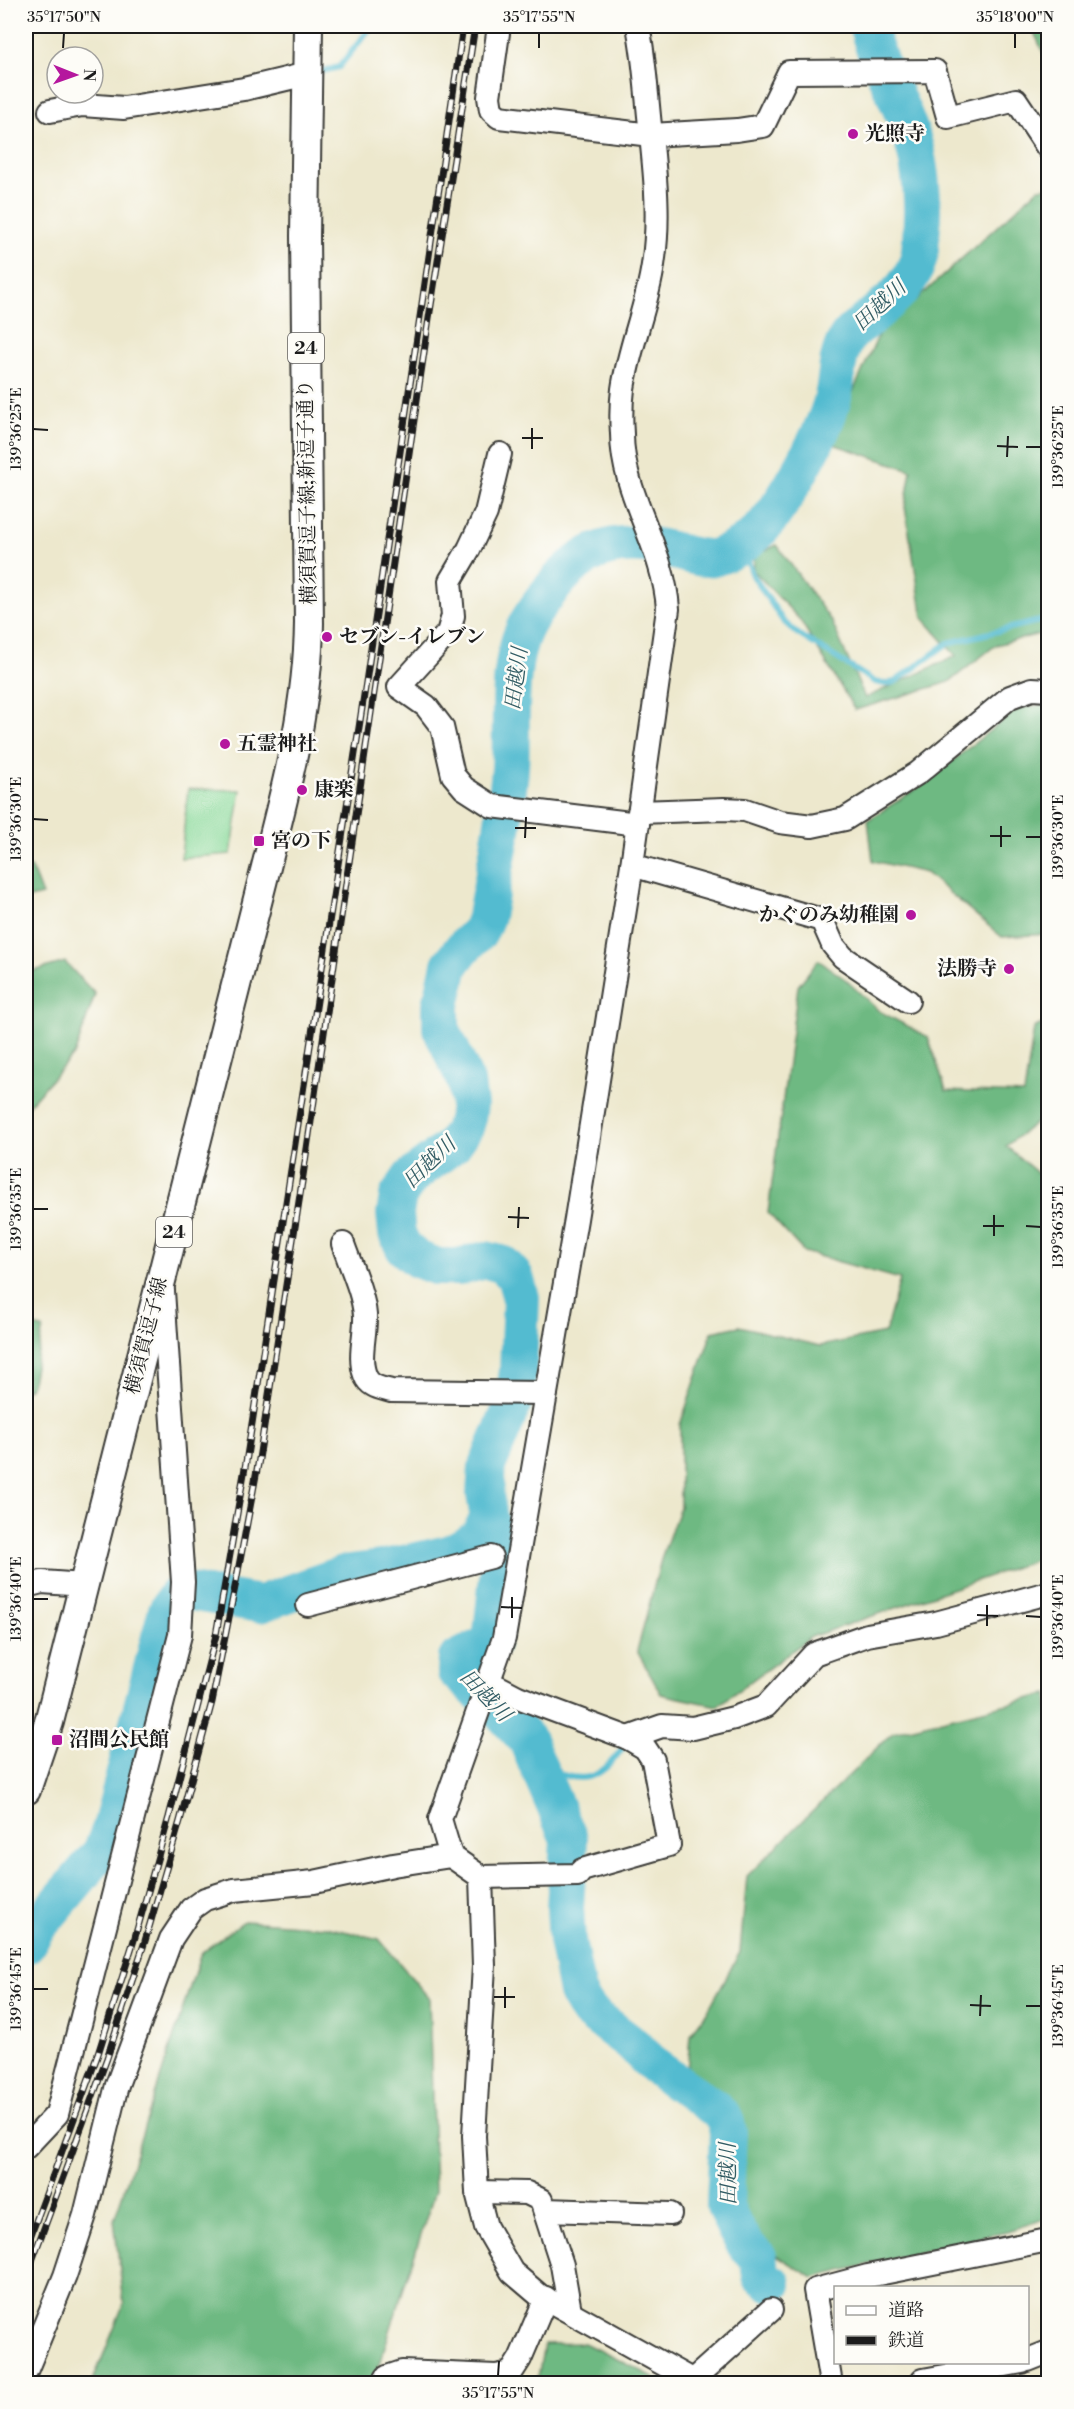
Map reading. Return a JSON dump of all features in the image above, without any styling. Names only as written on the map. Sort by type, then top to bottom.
[{"type":"main road","name":"横須賀逗子線;新逗子通り","points":[[308,26],[305,236],[308,670]]},
{"type":"main road","name":"横須賀逗子線","points":[[26,1790],[49,1722],[162,1280],[294,754],[308,670]]},
{"type":"street","points":[[499,26],[489,97],[491,110],[499,117],[651,135],[737,130],[763,126],[789,72],[935,71],[948,117],[1016,100],[1048,148]]},
{"type":"street","points":[[485,1691],[518,1697],[628,1738],[645,1748],[653,1760],[669,1845],[582,1870],[578,1875],[481,1877],[451,1856],[440,1819],[485,1691],[504,1638],[538,1392],[576,1219],[632,865],[668,609],[666,585],[660,560],[625,465],[622,436],[623,388],[653,267],[657,233],[656,177],[638,26]]},
{"type":"street","points":[[50,111],[82,105],[124,108],[244,89],[307,74]]},
{"type":"street","points":[[500,454],[486,513],[469,549],[450,580],[453,616],[448,633],[399,687],[426,706],[441,727],[453,775],[464,788],[492,806],[638,818],[724,808],[745,810],[780,822],[812,826],[845,819],[918,773],[1010,697],[1032,689],[1048,690]]},
{"type":"street","points":[[632,865],[822,920],[834,945],[843,957],[908,1001]]},
{"type":"street","points":[[344,1244],[363,1304],[365,1316],[363,1365],[365,1376],[372,1386],[391,1391],[538,1392]]},
{"type":"street","points":[[26,2147],[57,2114],[180,1635],[183,1582],[162,1280]]},
{"type":"street","points":[[308,1605],[491,1557]]},
{"type":"street","points":[[26,1586],[42,1582],[84,1585]]},
{"type":"street","points":[[628,1738],[662,1726],[693,1728],[734,1718],[766,1706],[814,1654],[867,1635],[936,1623],[1048,1593]]},
{"type":"street","points":[[26,2371],[64,2276],[85,2215],[117,2085],[171,1939],[191,1909],[205,1899],[234,1890],[314,1882],[393,1865],[451,1856]]},
{"type":"street","points":[[481,1877],[484,1966],[474,2136],[477,2192],[486,2227],[512,2272],[539,2295],[696,2382],[771,2310]]},
{"type":"street","points":[[477,2192],[527,2193],[541,2200],[562,2265],[570,2311]]},
{"type":"street","points":[[545,2210],[670,2214]]},
{"type":"street","points":[[831,2384],[815,2290],[868,2276],[1048,2240]]},
{"type":"street","points":[[383,2384],[387,2377],[402,2372],[496,2376],[511,2373],[520,2359],[546,2298]]},
{"type":"street","points":[[1029,2360],[1048,2352]]},
{"type":"street","points":[[920,2384],[923,2380],[1011,2364]]},
{"type":"green space","points":[[1031,26],[1048,26],[1048,63]]},
{"type":"green space","points":[[1048,187],[1048,632],[996,645],[949,682],[855,710],[800,620],[753,570],[755,555],[777,545],[832,622],[865,698],[956,656],[923,618],[905,507],[911,470],[830,443],[879,334],[1039,188]]},
{"type":"green space","points":[[1048,704],[1048,934],[1002,937],[926,873],[873,861],[868,820],[924,784],[1018,708]]},
{"type":"green space","points":[[188,789],[241,790],[231,854],[181,858]]},
{"type":"green space","points":[[31,867],[42,895],[26,899],[26,868]]},
{"type":"green space","points":[[818,960],[845,979],[879,1011],[928,1037],[946,1091],[1024,1094],[1034,1028],[1048,1021],[1048,1113],[1006,1146],[1048,1182],[1048,1556],[811,1637],[717,1706],[661,1694],[637,1651],[662,1556],[680,1507],[680,1425],[712,1332],[739,1326],[820,1346],[885,1333],[900,1279],[804,1252],[768,1213],[798,986]]},
{"type":"green space","points":[[65,962],[95,994],[75,1053],[26,1108],[26,973]]},
{"type":"green space","points":[[26,1325],[43,1328],[31,1386],[26,1390]]},
{"type":"green space","points":[[1048,1694],[1048,2218],[1007,2231],[813,2278],[735,2229],[721,2133],[686,2084],[690,2035],[707,2012],[740,1952],[747,1876],[893,1732]]},
{"type":"green space","points":[[244,1921],[326,1927],[379,1939],[429,1998],[435,2191],[380,2362],[371,2383],[92,2383],[124,2304],[114,2220],[201,1953]]},
{"type":"green space","points":[[584,2343],[666,2383],[537,2383],[544,2344]]},
{"type":"waterway","points":[[323,71],[339,67],[372,26]]},
{"type":"waterway","name":"田越川","points":[[773,2284],[761,2276],[758,2257],[746,2246],[725,2206],[728,2132],[725,2119],[717,2110],[654,2066],[633,2045],[587,2010],[577,1992],[567,1940],[565,1908],[569,1839],[527,1740],[501,1712],[456,1672],[457,1659],[491,1642],[501,1548],[489,1519],[485,1494],[487,1466],[513,1404],[518,1371],[521,1298],[515,1277],[504,1265],[486,1260],[458,1267],[438,1267],[417,1259],[404,1248],[397,1233],[395,1214],[398,1196],[411,1177],[453,1145],[466,1125],[469,1105],[466,1082],[441,1028],[441,1005],[450,965],[480,931],[486,916],[508,787],[513,671],[522,633],[557,582],[586,557],[603,549],[621,545],[642,545],[710,558],[734,549],[760,530],[790,488],[812,450],[828,415],[838,363],[846,340],[900,290],[918,262],[922,205],[918,161],[905,118],[876,53],[868,26]]},
{"type":"waterway","points":[[743,544],[752,574],[783,621],[798,634],[875,682],[885,684],[895,682],[948,643],[1048,619]]},
{"type":"waterway","points":[[26,1945],[36,1929],[101,1852],[111,1828],[167,1610],[176,1596],[190,1592],[260,1604],[343,1574],[381,1569],[448,1554],[465,1547],[477,1538],[489,1519]]},
{"type":"waterway","points":[[537,1765],[576,1778],[586,1777],[605,1768],[625,1744]]},
{"type":"railway","points":[[26,2248],[98,2054],[135,1937],[216,1635],[247,1456],[366,682],[463,26]]},
{"type":"railway","points":[[26,2277],[107,2058],[145,1941],[212,1702],[236,1582],[259,1459],[304,1169],[429,318],[475,26]]},
{"type":"place","name":"光照寺","points":[[853,134]]},
{"type":"place","name":"セブン-イレブン","points":[[327,637]]},
{"type":"place","name":"五霊神社","points":[[225,744]]},
{"type":"place","name":"康楽","points":[[302,790]]},
{"type":"place","name":"宮の下","points":[[259,841]]},
{"type":"place","name":"かぐのみ幼稚園","points":[[911,915]]},
{"type":"place","name":"法勝寺","points":[[1009,969]]},
{"type":"place","name":"沼間公民館","points":[[57,1740]]}]
